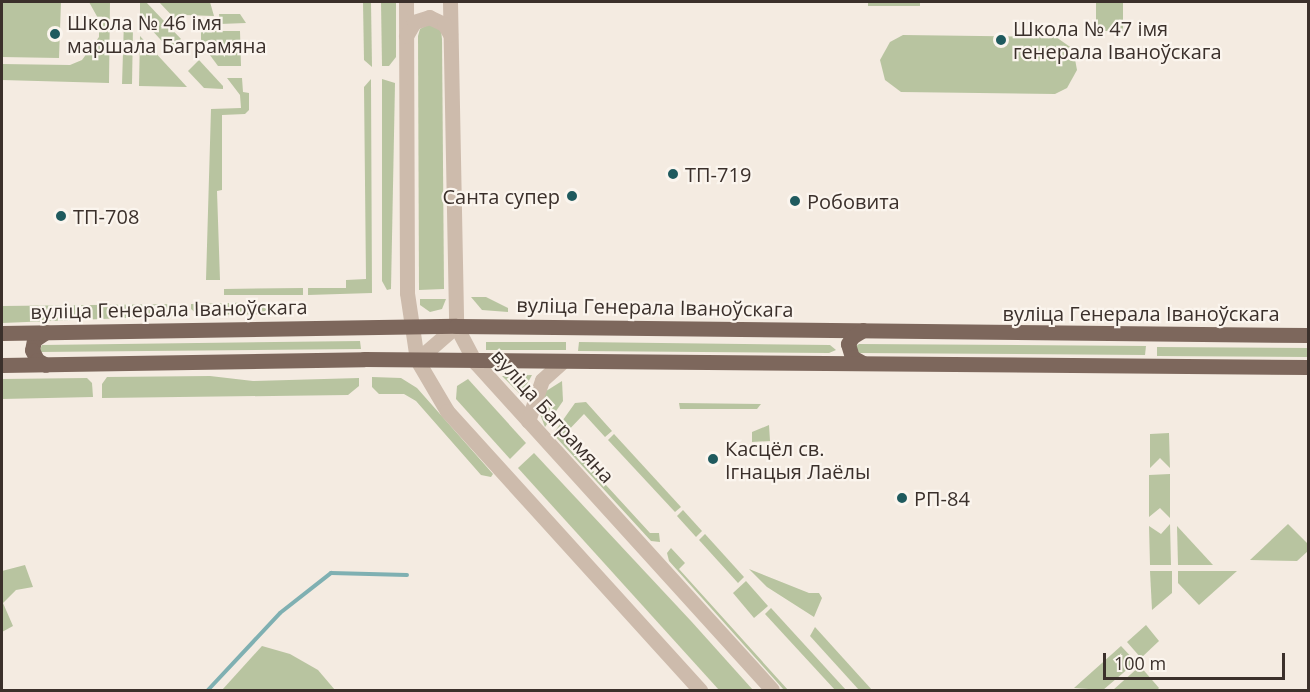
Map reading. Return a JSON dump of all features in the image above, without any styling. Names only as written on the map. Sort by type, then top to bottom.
[{"type":"main road","name":"вуліца Генерала Іваноўскага","points":[[8,333],[456,326],[1308,335]]},
{"type":"main road","points":[[828,330],[837,334],[842,344],[838,357],[828,363]]},
{"type":"main road","points":[[862,363],[855,360],[848,349],[852,337],[863,330]]},
{"type":"main road","points":[[46,332],[37,337],[32,350],[37,360],[46,364]]},
{"type":"main road","points":[[8,333],[23,341],[25,350],[8,365]]},
{"type":"main road","points":[[8,365],[417,360],[1308,367]]},
{"type":"street","points":[[406,2],[410,327],[417,360],[447,411],[700,690]]},
{"type":"street","name":"вуліца Баграмяна","points":[[450,2],[456,326],[475,362],[772,690]]},
{"type":"street","points":[[406,36],[414,22],[429,17],[440,20],[450,34]]},
{"type":"street","points":[[417,360],[456,326]]},
{"type":"street","points":[[528,421],[543,380],[562,362]]},
{"type":"green space","points":[[2,2],[61,2],[59,58],[2,57]]},
{"type":"green space","points":[[89,2],[110,2],[109,83],[2,80],[2,64],[70,65],[82,60],[99,37],[99,20]]},
{"type":"green space","points":[[140,2],[146,2],[181,39],[169,49],[140,17]]},
{"type":"green space","points":[[159,2],[210,2],[214,16],[184,15],[177,21]]},
{"type":"green space","points":[[363,2],[371,2],[372,67],[364,60]]},
{"type":"green space","points":[[381,2],[396,2],[396,57],[389,66],[382,66]]},
{"type":"green space","points":[[868,2],[920,2],[920,6],[868,6]]},
{"type":"green space","points":[[1096,2],[1123,2],[1123,31],[1096,31]]},
{"type":"green space","points":[[219,14],[240,14],[246,23],[220,24]]},
{"type":"green space","points":[[124,21],[133,27],[132,84],[122,84]]},
{"type":"green space","points":[[429,24],[441,30],[442,39],[444,289],[419,290],[418,36],[420,29]]},
{"type":"green space","points":[[201,31],[240,31],[241,66],[218,66],[201,43]]},
{"type":"green space","points":[[903,35],[1056,37],[1073,49],[1077,70],[1067,88],[1055,94],[901,92],[885,80],[880,60],[890,42]]},
{"type":"green space","points":[[140,36],[187,87],[139,86]]},
{"type":"green space","points":[[199,60],[223,86],[223,89],[204,88],[188,71]]},
{"type":"green space","points":[[227,78],[242,78],[243,92],[249,93],[249,110],[245,114],[222,115],[222,190],[217,191],[220,280],[206,280],[211,109],[241,108],[240,95]]},
{"type":"green space","points":[[371,79],[372,293],[308,295],[308,288],[346,288],[346,280],[366,279],[364,87]]},
{"type":"green space","points":[[382,79],[395,83],[391,289],[387,290],[382,281]]},
{"type":"green space","points":[[303,288],[303,295],[224,295],[224,289]]},
{"type":"green space","points":[[471,297],[486,297],[508,308],[508,312],[482,310]]},
{"type":"green space","points":[[420,299],[446,299],[442,309],[430,312],[420,305]]},
{"type":"green space","points":[[261,302],[271,314],[198,315],[191,309],[191,304]]},
{"type":"green space","points":[[180,304],[175,316],[2,323],[2,306]]},
{"type":"green space","points":[[360,341],[361,349],[39,352],[42,345]]},
{"type":"green space","points":[[486,342],[566,342],[566,350],[486,350]]},
{"type":"green space","points":[[579,342],[830,345],[836,350],[829,353],[578,351]]},
{"type":"green space","points":[[859,344],[1146,346],[1145,355],[859,353],[855,347]]},
{"type":"green space","points":[[1157,347],[1308,348],[1308,357],[1157,356]]},
{"type":"green space","points":[[532,375],[521,395],[502,376]]},
{"type":"green space","points":[[210,376],[253,381],[359,378],[359,386],[348,395],[102,398],[102,384],[107,377]]},
{"type":"green space","points":[[372,377],[401,378],[417,388],[493,474],[491,477],[481,475],[416,401],[404,394],[379,394],[372,387]]},
{"type":"green space","points":[[87,378],[92,383],[93,397],[2,399],[2,379]]},
{"type":"green space","points":[[468,379],[526,443],[510,459],[456,399],[457,386]]},
{"type":"green space","points":[[562,381],[563,401],[545,427],[538,409],[543,393]]},
{"type":"green space","points":[[586,402],[612,431],[605,437],[584,414],[562,437],[650,533],[659,533],[660,542],[651,541],[553,434],[575,403]]},
{"type":"green space","points":[[679,403],[761,404],[757,409],[680,409]]},
{"type":"green space","points":[[769,425],[770,441],[752,442],[752,432]]},
{"type":"green space","points":[[1169,433],[1170,468],[1160,458],[1150,468],[1150,434]]},
{"type":"green space","points":[[614,434],[681,507],[675,512],[608,440]]},
{"type":"green space","points":[[534,453],[753,690],[719,690],[518,468]]},
{"type":"green space","points":[[1170,474],[1170,518],[1160,508],[1149,517],[1149,475]]},
{"type":"green space","points":[[683,510],[702,531],[696,537],[677,516]]},
{"type":"green space","points":[[1170,524],[1171,565],[1150,565],[1149,526],[1161,534]]},
{"type":"green space","points":[[1288,524],[1308,544],[1308,551],[1297,561],[1250,560]]},
{"type":"green space","points":[[1177,526],[1213,565],[1178,565]]},
{"type":"green space","points":[[705,534],[744,577],[738,583],[699,540]]},
{"type":"green space","points":[[671,548],[685,563],[679,569],[788,690],[784,690],[669,561],[667,553]]},
{"type":"green space","points":[[25,565],[33,587],[16,590],[3,603],[13,626],[2,632],[2,571]]},
{"type":"green space","points":[[749,569],[809,593],[819,593],[822,598],[814,617],[767,587]]},
{"type":"green space","points":[[1150,571],[1172,571],[1172,593],[1152,610]]},
{"type":"green space","points":[[1178,571],[1237,571],[1199,605],[1178,583]]},
{"type":"green space","points":[[746,581],[768,606],[754,618],[733,593]]},
{"type":"green space","points":[[771,608],[846,690],[835,690],[765,614]]},
{"type":"green space","points":[[1146,625],[1159,641],[1141,658],[1127,642]]},
{"type":"green space","points":[[815,627],[872,690],[859,690],[810,636]]},
{"type":"green space","points":[[262,646],[290,654],[318,670],[335,690],[222,690]]},
{"type":"green space","points":[[1121,646],[1136,662],[1103,690],[1074,688]]},
{"type":"green space","points":[[1140,666],[1159,688],[1157,690],[1113,690]]},
{"type":"waterway","points":[[208,690],[280,613],[331,573],[407,575]]},
{"type":"place","name":"Школа № 46 імя маршала Баграмяна","points":[[55,34]]},
{"type":"place","name":"Школа № 47 імя генерала Іваноўскага","points":[[1001,40]]},
{"type":"place","name":"ТП-719","points":[[673,174]]},
{"type":"place","name":"Санта супер","points":[[572,196]]},
{"type":"place","name":"Робовита","points":[[795,201]]},
{"type":"place","name":"ТП-708","points":[[61,216]]},
{"type":"place","name":"Касцёл св. Ігнацыя Лаёлы","points":[[713,459]]},
{"type":"place","name":"РП-84","points":[[902,498]]}]
